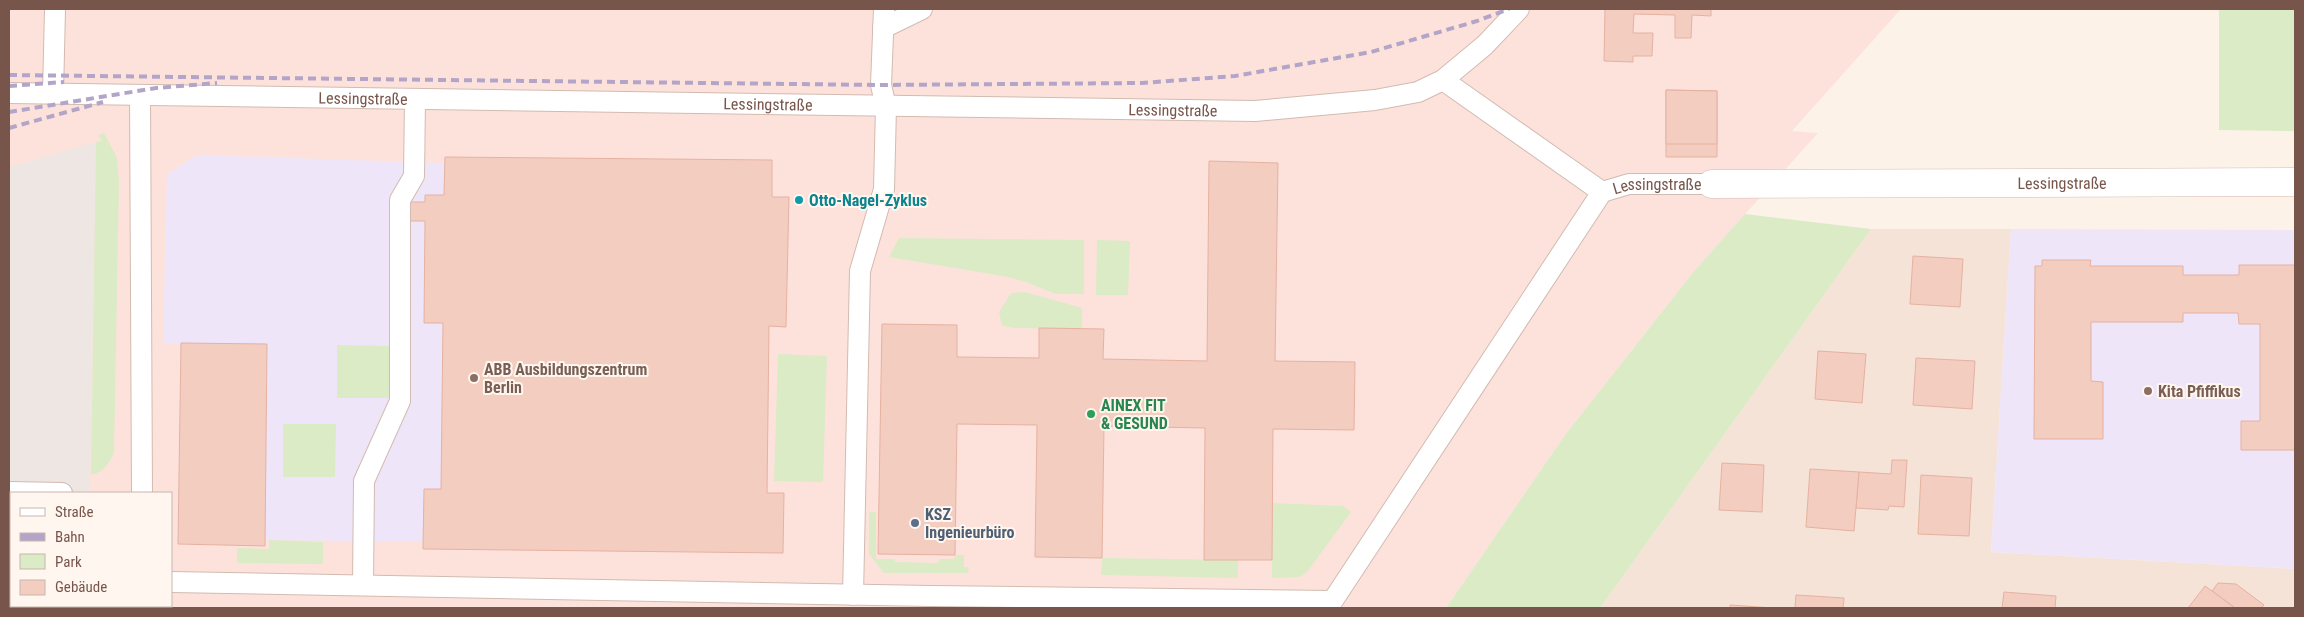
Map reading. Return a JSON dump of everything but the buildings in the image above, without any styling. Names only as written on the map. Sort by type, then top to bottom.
[{"type":"street","name":"Lessingstraße","points":[[1712,184],[2295,182]]},
{"type":"lane","points":[[53,94],[55,9]]},
{"type":"lane","points":[[853,594],[860,271],[884,189],[886,107],[881,84],[884,18],[922,9]]},
{"type":"lane","points":[[1443,80],[1485,45],[1519,9]]},
{"type":"lane","name":"Lessingstraße","points":[[9,93],[1255,111],[1376,100],[1418,92],[1443,80],[1602,192],[1628,184],[1712,184]]},
{"type":"lane","points":[[140,95],[142,492]]},
{"type":"lane","points":[[363,584],[364,481],[400,401],[400,200],[414,176],[415,100]]},
{"type":"lane","points":[[172,582],[363,584],[1329,604],[1602,192]]},
{"type":"shaded area","points":[[9,9],[1901,9],[1792,131],[1818,133],[1695,270],[1565,435],[1446,608],[9,608]]},
{"type":"shaded area","points":[[96,142],[90,492],[10,492],[10,607],[88,608],[9,608],[9,167]]},
{"type":"shaded area","name":"ABB Ausbildungszentrum Berlin","points":[[197,155],[444,163],[445,157],[772,160],[772,196],[789,197],[786,327],[769,326],[767,493],[783,553],[423,549],[423,542],[269,540],[265,541],[265,546],[178,544],[181,343],[163,343],[167,174]]},
{"type":"shaded area","points":[[1871,229],[2011,229],[1991,552],[2295,569],[2294,608],[1600,608]]},
{"type":"shaded area","name":"Kita Pfiffikus","points":[[2011,229],[2295,230],[2295,569],[1991,552]]},
{"type":"green space","points":[[2219,9],[2295,9],[2295,131],[2219,130]]},
{"type":"green space","points":[[104,133],[117,158],[119,182],[114,453],[102,470],[91,475],[96,142],[102,141],[98,135]]},
{"type":"green space","points":[[1745,214],[1871,229],[1600,608],[1446,608],[1565,435],[1695,270]]},
{"type":"green space","points":[[899,238],[1084,240],[1084,294],[1056,294],[1023,281],[1003,276],[889,257]]},
{"type":"green space","points":[[1097,240],[1130,241],[1128,295],[1096,295]]},
{"type":"green space","points":[[1025,292],[1082,308],[1082,329],[1002,326],[999,312],[1011,293]]},
{"type":"green space","points":[[337,345],[390,346],[390,398],[337,398]]},
{"type":"green space","points":[[778,354],[827,356],[823,482],[774,481]]},
{"type":"green space","points":[[283,424],[336,424],[335,477],[283,477]]},
{"type":"green space","points":[[1272,503],[1343,506],[1351,512],[1307,572],[1300,577],[1272,578]]},
{"type":"green space","points":[[869,512],[876,512],[876,559],[895,559],[895,562],[938,563],[939,559],[954,559],[955,555],[964,555],[964,567],[969,567],[968,573],[884,573],[869,554]]},
{"type":"green space","points":[[269,540],[323,542],[323,564],[237,563],[237,548],[269,549]]},
{"type":"green space","points":[[1102,558],[1238,560],[1238,578],[1101,575]]},
{"type":"railway","points":[[9,75],[881,85],[1142,83],[1235,76],[1371,52],[1477,21],[1509,9]]},
{"type":"railway","points":[[9,86],[64,82]]},
{"type":"railway","points":[[9,112],[156,88],[217,83]]},
{"type":"railway","points":[[9,128],[103,102]]},
{"type":"place","name":"Otto-Nagel-Zyklus","points":[[799,200]]},
{"type":"place","name":"ABB Ausbildungszentrum Berlin","points":[[474,378]]},
{"type":"place","name":"Kita Pfiffikus","points":[[2148,391]]},
{"type":"place","name":"AINEX FIT & GESUND","points":[[1091,414]]},
{"type":"place","name":"KSZ Ingenieurbüro","points":[[915,523]]}]
